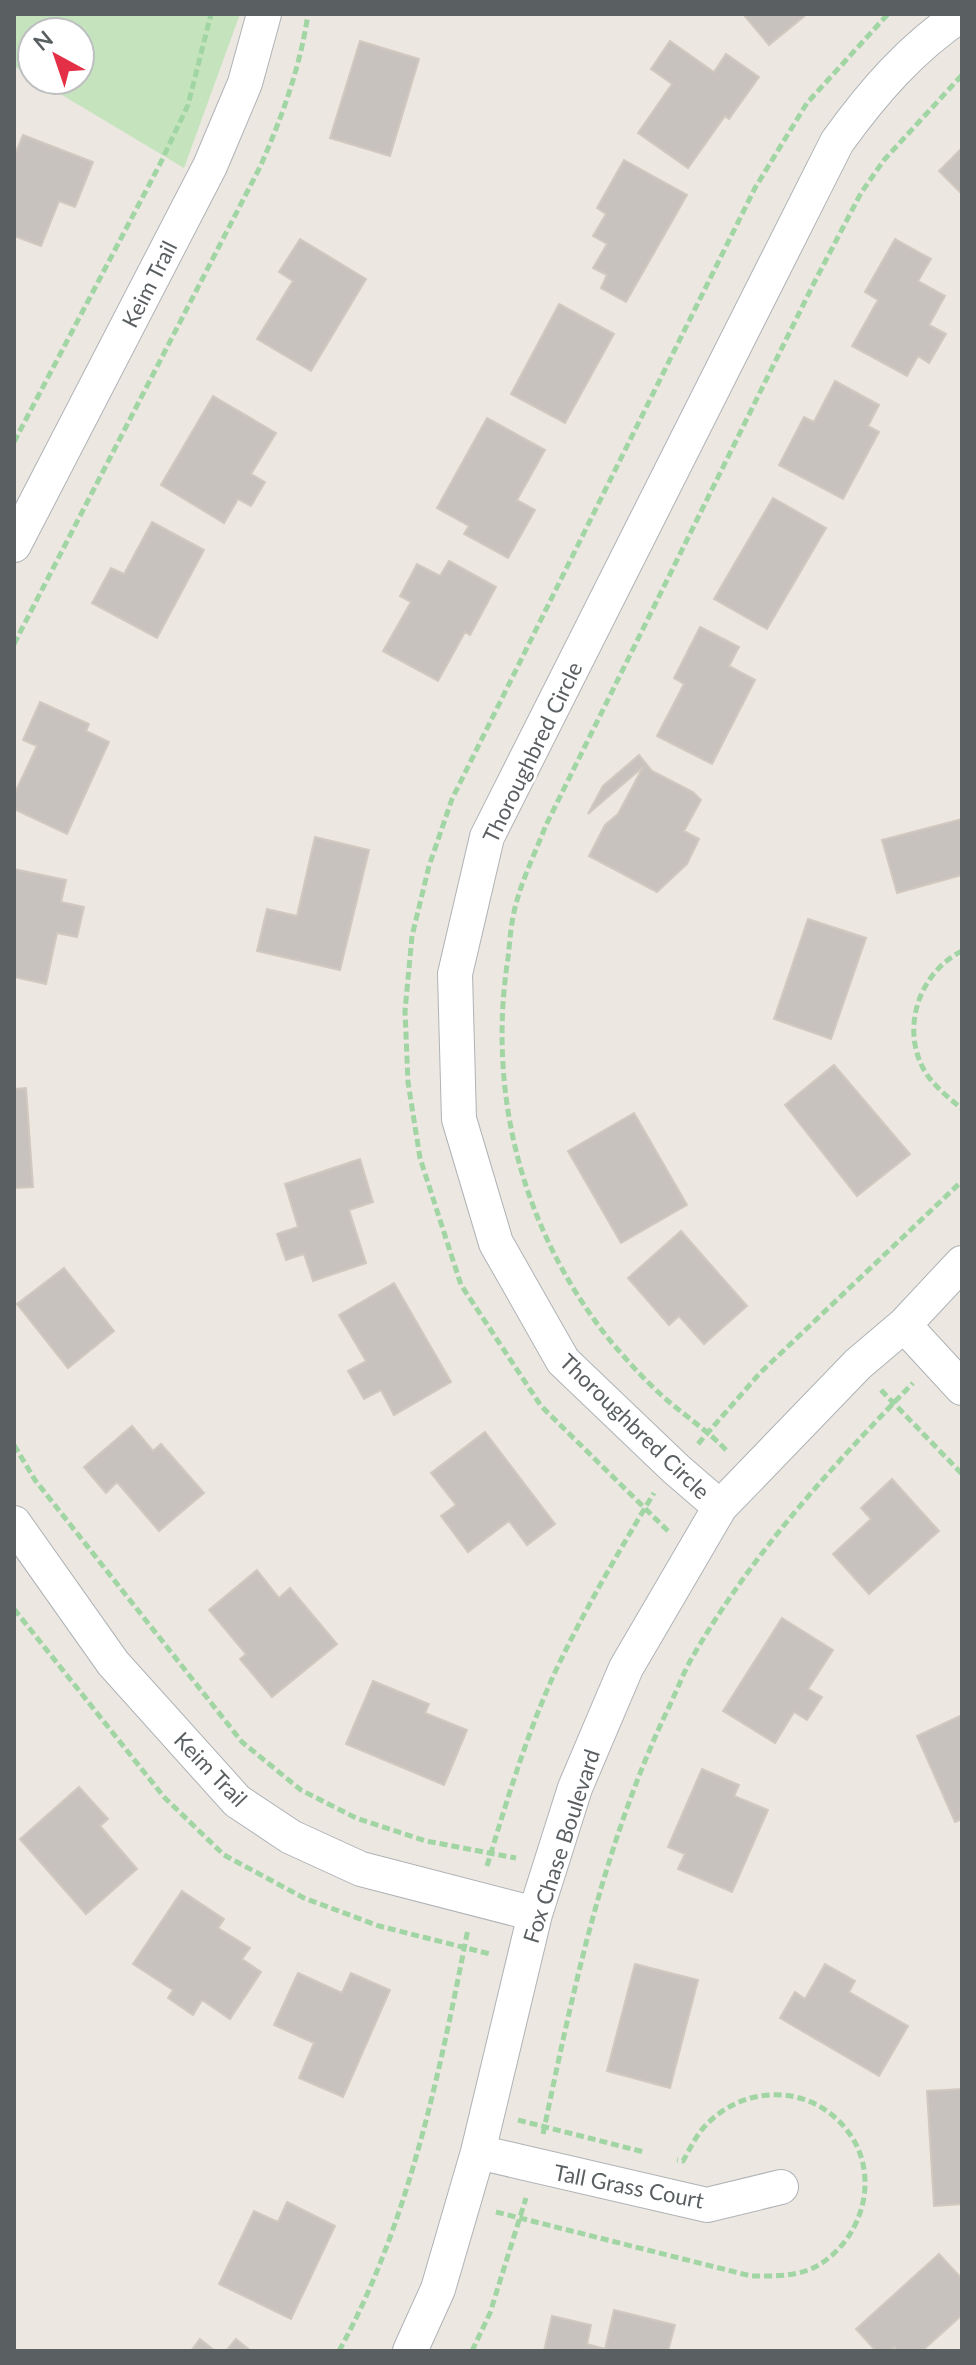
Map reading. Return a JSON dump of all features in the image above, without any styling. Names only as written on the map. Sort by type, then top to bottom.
[{"type":"street","name":"Keim Trail","points":[[14,545],[210,166],[245,83],[264,14]]},
{"type":"street","name":"Thoroughbred Circle","points":[[720,1507],[563,1361],[496,1243],[459,1119],[455,974],[487,837],[837,142],[903,61],[933,34],[962,14]]},
{"type":"street","name":"Fox Chase Boulevard","points":[[410,2351],[438,2289],[478,2152],[535,1914],[575,1788],[626,1668],[720,1507],[858,1364],[904,1325],[962,1263]]},
{"type":"street","points":[[904,1325],[962,1388]]},
{"type":"street","name":"Keim Trail","points":[[14,1523],[113,1663],[237,1801],[291,1837],[361,1869],[535,1914]]},
{"type":"street","name":"Tall Grass Court","points":[[478,2152],[707,2205],[781,2187]]},
{"type":"path","points":[[14,442],[188,105],[211,14]]},
{"type":"path","points":[[14,644],[260,167],[284,111],[304,46],[308,14]]},
{"type":"path","points":[[669,1532],[541,1406],[461,1285],[420,1158],[408,1082],[405,1011],[412,936],[429,866],[452,799],[755,188],[807,103],[888,14]]},
{"type":"path","points":[[726,1450],[709,1431],[658,1392],[609,1340],[575,1293],[539,1224],[515,1152],[502,1080],[502,994],[515,905],[546,825],[861,193],[884,160],[962,75]]},
{"type":"path","points":[[962,951],[949,958],[923,986],[914,1015],[914,1044],[924,1069],[941,1092],[962,1109]]},
{"type":"path","points":[[472,2351],[490,2313],[536,2167],[600,1890],[652,1743],[693,1657],[757,1559],[811,1490],[938,1362]]},
{"type":"path","points":[[875,1383],[962,1474]]},
{"type":"path","points":[[14,1445],[35,1480],[242,1742],[301,1790],[356,1818],[426,1841],[516,1858]]},
{"type":"green space","points":[[14,14],[240,14],[184,168],[64,96],[96,96],[96,16],[16,16],[14,66]]},
{"type":"building","points":[[743,14],[807,14],[769,45]]},
{"type":"building","points":[[360,41],[419,59],[390,156],[330,138]]},
{"type":"building","points":[[670,41],[714,72],[726,54],[759,77],[729,119],[725,116],[688,168],[638,133],[672,84],[651,69]]},
{"type":"building","points":[[23,135],[93,162],[75,207],[59,201],[41,246],[14,236],[14,157]]},
{"type":"building","points":[[962,148],[962,194],[939,171]]},
{"type":"building","points":[[624,160],[687,195],[626,302],[601,288],[607,275],[593,268],[607,244],[593,236],[606,214],[597,208]]},
{"type":"building","points":[[300,239],[366,279],[311,371],[257,339],[293,281],[279,272]]},
{"type":"building","points":[[895,239],[931,259],[918,281],[945,296],[929,325],[946,334],[929,363],[918,356],[907,376],[852,346],[878,300],[865,292]]},
{"type":"building","points":[[559,304],[614,334],[565,423],[511,394]]},
{"type":"building","points":[[835,381],[879,405],[868,426],[879,432],[843,499],[779,465],[804,417],[814,422]]},
{"type":"building","points":[[213,396],[276,433],[251,474],[265,482],[251,506],[238,499],[224,523],[161,485]]},
{"type":"building","points":[[487,418],[545,450],[517,500],[535,510],[508,558],[464,534],[469,526],[437,508]]},
{"type":"building","points":[[773,498],[826,528],[767,629],[714,599]]},
{"type":"building","points":[[152,522],[204,550],[157,638],[92,603],[111,568],[124,574]]},
{"type":"building","points":[[449,561],[496,587],[470,635],[465,632],[438,681],[383,651],[411,602],[400,596],[417,564],[440,576]]},
{"type":"building","points":[[700,627],[739,647],[729,666],[755,680],[712,764],[657,736],[684,684],[674,678]]},
{"type":"building","points":[[40,702],[89,724],[86,731],[109,742],[67,834],[14,809],[14,795],[37,746],[23,740]]},
{"type":"building","points":[[639,755],[652,771],[693,792],[701,800],[684,831],[699,839],[687,864],[657,892],[589,856],[605,825],[618,814],[643,767],[588,814],[603,786]]},
{"type":"building","points":[[962,819],[962,875],[897,893],[882,840]]},
{"type":"building","points":[[315,837],[369,850],[340,970],[257,951],[267,909],[297,916]]},
{"type":"building","points":[[14,869],[66,880],[61,902],[84,907],[77,937],[57,933],[46,984],[14,977]]},
{"type":"building","points":[[808,919],[866,938],[831,1039],[774,1019]]},
{"type":"building","points":[[834,1065],[910,1154],[857,1196],[785,1105]]},
{"type":"building","points":[[26,1088],[33,1187],[14,1188],[14,1089]]},
{"type":"building","points":[[634,1113],[687,1205],[621,1243],[568,1151]]},
{"type":"building","points":[[360,1159],[373,1202],[349,1210],[366,1263],[313,1281],[304,1254],[286,1260],[277,1234],[298,1227],[285,1184]]},
{"type":"building","points":[[681,1231],[747,1306],[704,1344],[679,1316],[669,1325],[628,1278]]},
{"type":"building","points":[[64,1268],[114,1331],[68,1368],[17,1304]]},
{"type":"building","points":[[394,1283],[451,1382],[394,1415],[381,1390],[364,1399],[348,1371],[366,1361],[339,1315]]},
{"type":"building","points":[[132,1426],[153,1451],[161,1444],[204,1493],[159,1531],[117,1482],[106,1493],[84,1467]]},
{"type":"building","points":[[485,1432],[555,1524],[527,1545],[509,1521],[468,1552],[441,1516],[456,1505],[431,1473]]},
{"type":"building","points":[[892,1479],[939,1531],[869,1594],[833,1554],[871,1519],[861,1508]]},
{"type":"building","points":[[257,1570],[279,1598],[290,1588],[337,1644],[272,1697],[240,1659],[246,1654],[209,1610]]},
{"type":"building","points":[[782,1618],[833,1650],[808,1689],[822,1697],[807,1720],[794,1712],[775,1743],[723,1711]]},
{"type":"building","points":[[373,1681],[429,1704],[425,1713],[467,1730],[444,1785],[346,1744]]},
{"type":"building","points":[[962,1715],[962,1819],[955,1822],[917,1736]]},
{"type":"building","points":[[702,1769],[739,1785],[734,1796],[768,1810],[732,1892],[678,1869],[685,1854],[668,1847]]},
{"type":"building","points":[[79,1787],[108,1819],[100,1826],[137,1869],[86,1914],[20,1839]]},
{"type":"building","points":[[182,1891],[224,1919],[218,1928],[250,1948],[242,1959],[261,1972],[230,2019],[202,2000],[193,2015],[168,1998],[173,1990],[133,1964]]},
{"type":"building","points":[[635,1964],[698,1980],[670,2088],[607,2071]]},
{"type":"building","points":[[825,1964],[855,1981],[849,1992],[908,2026],[879,2076],[780,2018],[795,1992],[805,1999]]},
{"type":"building","points":[[298,1973],[342,1993],[351,1973],[390,1990],[343,2097],[299,2078],[314,2043],[274,2025]]},
{"type":"building","points":[[962,2089],[962,2204],[934,2206],[927,2091]]},
{"type":"building","points":[[287,2202],[335,2226],[291,2319],[219,2284],[254,2211],[278,2222]]},
{"type":"building","points":[[939,2254],[962,2279],[962,2315],[922,2351],[898,2351],[894,2347],[890,2351],[876,2351],[856,2329]]},
{"type":"building","points":[[614,2310],[675,2325],[668,2351],[544,2351],[552,2316],[591,2325],[587,2344],[605,2349]]},
{"type":"building","points":[[200,2339],[215,2351],[191,2351]]},
{"type":"building","points":[[236,2339],[251,2351],[226,2351]]}]
